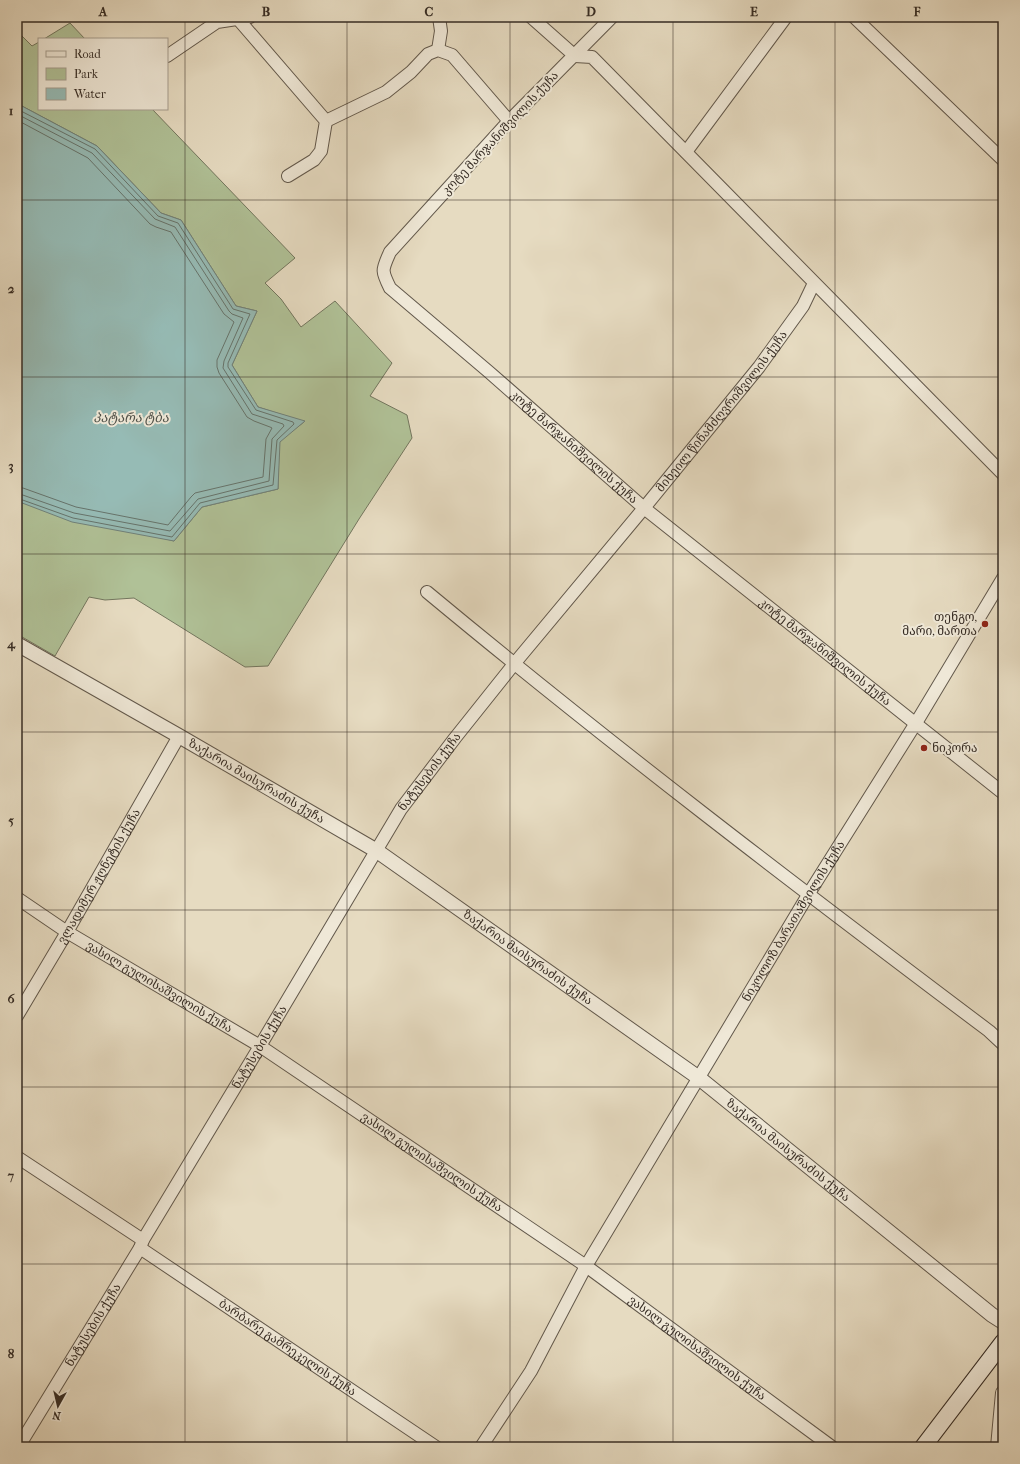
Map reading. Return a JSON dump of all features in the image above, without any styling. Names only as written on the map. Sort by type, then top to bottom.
[{"type":"main road","points":[[923,1447],[1003,1342]]},
{"type":"street","points":[[168,55],[217,22],[250,17]]},
{"type":"street","points":[[438,50],[441,31],[439,17]]},
{"type":"street","points":[[531,17],[575,56],[592,57],[1003,474]]},
{"type":"street","name":"კოტე მარჯანიშვილის ქუჩა","points":[[612,17],[509,121],[390,252],[384,266],[383,274],[390,288],[489,372],[644,508],[1003,793]]},
{"type":"street","points":[[686,152],[786,17]]},
{"type":"street","points":[[854,17],[1003,160]]},
{"type":"street","points":[[238,19],[326,121]]},
{"type":"street","points":[[326,121],[386,92],[411,72],[428,54],[438,50],[452,55],[509,121]]},
{"type":"street","points":[[288,176],[314,160],[321,151],[326,121]]},
{"type":"street","name":"მიხეილ წინამძღვრიშვილის ქუჩა","points":[[514,664],[759,367],[803,306],[814,283]]},
{"type":"street","name":"ნიკოლოზ ბარათაშვილის ქუჩა","points":[[481,1447],[530,1371],[586,1266],[808,895],[916,723],[1003,578]]},
{"type":"street","points":[[427,592],[514,664],[808,895],[988,1031],[1003,1044]]},
{"type":"street","name":"ზაქარია მაისურაძის ქუჩა","points":[[17,644],[377,851],[699,1078],[992,1315],[1003,1322]]},
{"type":"street","name":"ნატუსების ქუჩა","points":[[22,1441],[142,1244],[401,809],[514,664]]},
{"type":"street","name":"ვლადიმერ ჟღნეტის ქუჩა","points":[[17,1016],[67,932],[179,736]]},
{"type":"street","name":"ვასილ გულისაშვილის ქუჩა","points":[[17,898],[67,932],[260,1046],[586,1266],[832,1447]]},
{"type":"street","name":"ბარბარე გამრეკელის ქუჩა","points":[[17,1157],[436,1447]]},
{"type":"street","points":[[998,1447],[1003,1393]]},
{"type":"green space","points":[[70,23],[84,38],[46,38]]},
{"type":"green space","points":[[17,31],[32,46],[38,43],[38,110],[153,110],[295,258],[265,283],[281,299],[301,327],[335,301],[392,363],[370,396],[407,415],[412,438],[359,519],[268,666],[245,667],[134,598],[105,600],[89,597],[55,656],[17,634],[17,500],[174,541],[202,507],[278,489],[279,441],[304,422],[258,407],[232,365],[257,311],[236,306],[181,220],[161,213],[97,146],[20,105],[17,105]]},
{"type":"water","name":"პატარა ტბა","points":[[17,105],[20,105],[97,146],[161,213],[181,220],[236,306],[257,311],[232,365],[258,407],[305,421],[280,442],[278,489],[202,507],[174,541],[72,522],[17,501]]},
{"type":"place","name":"თენგო, მარი, მართა","points":[[985,624]]},
{"type":"place","name":"ნიკორა","points":[[924,748]]}]
